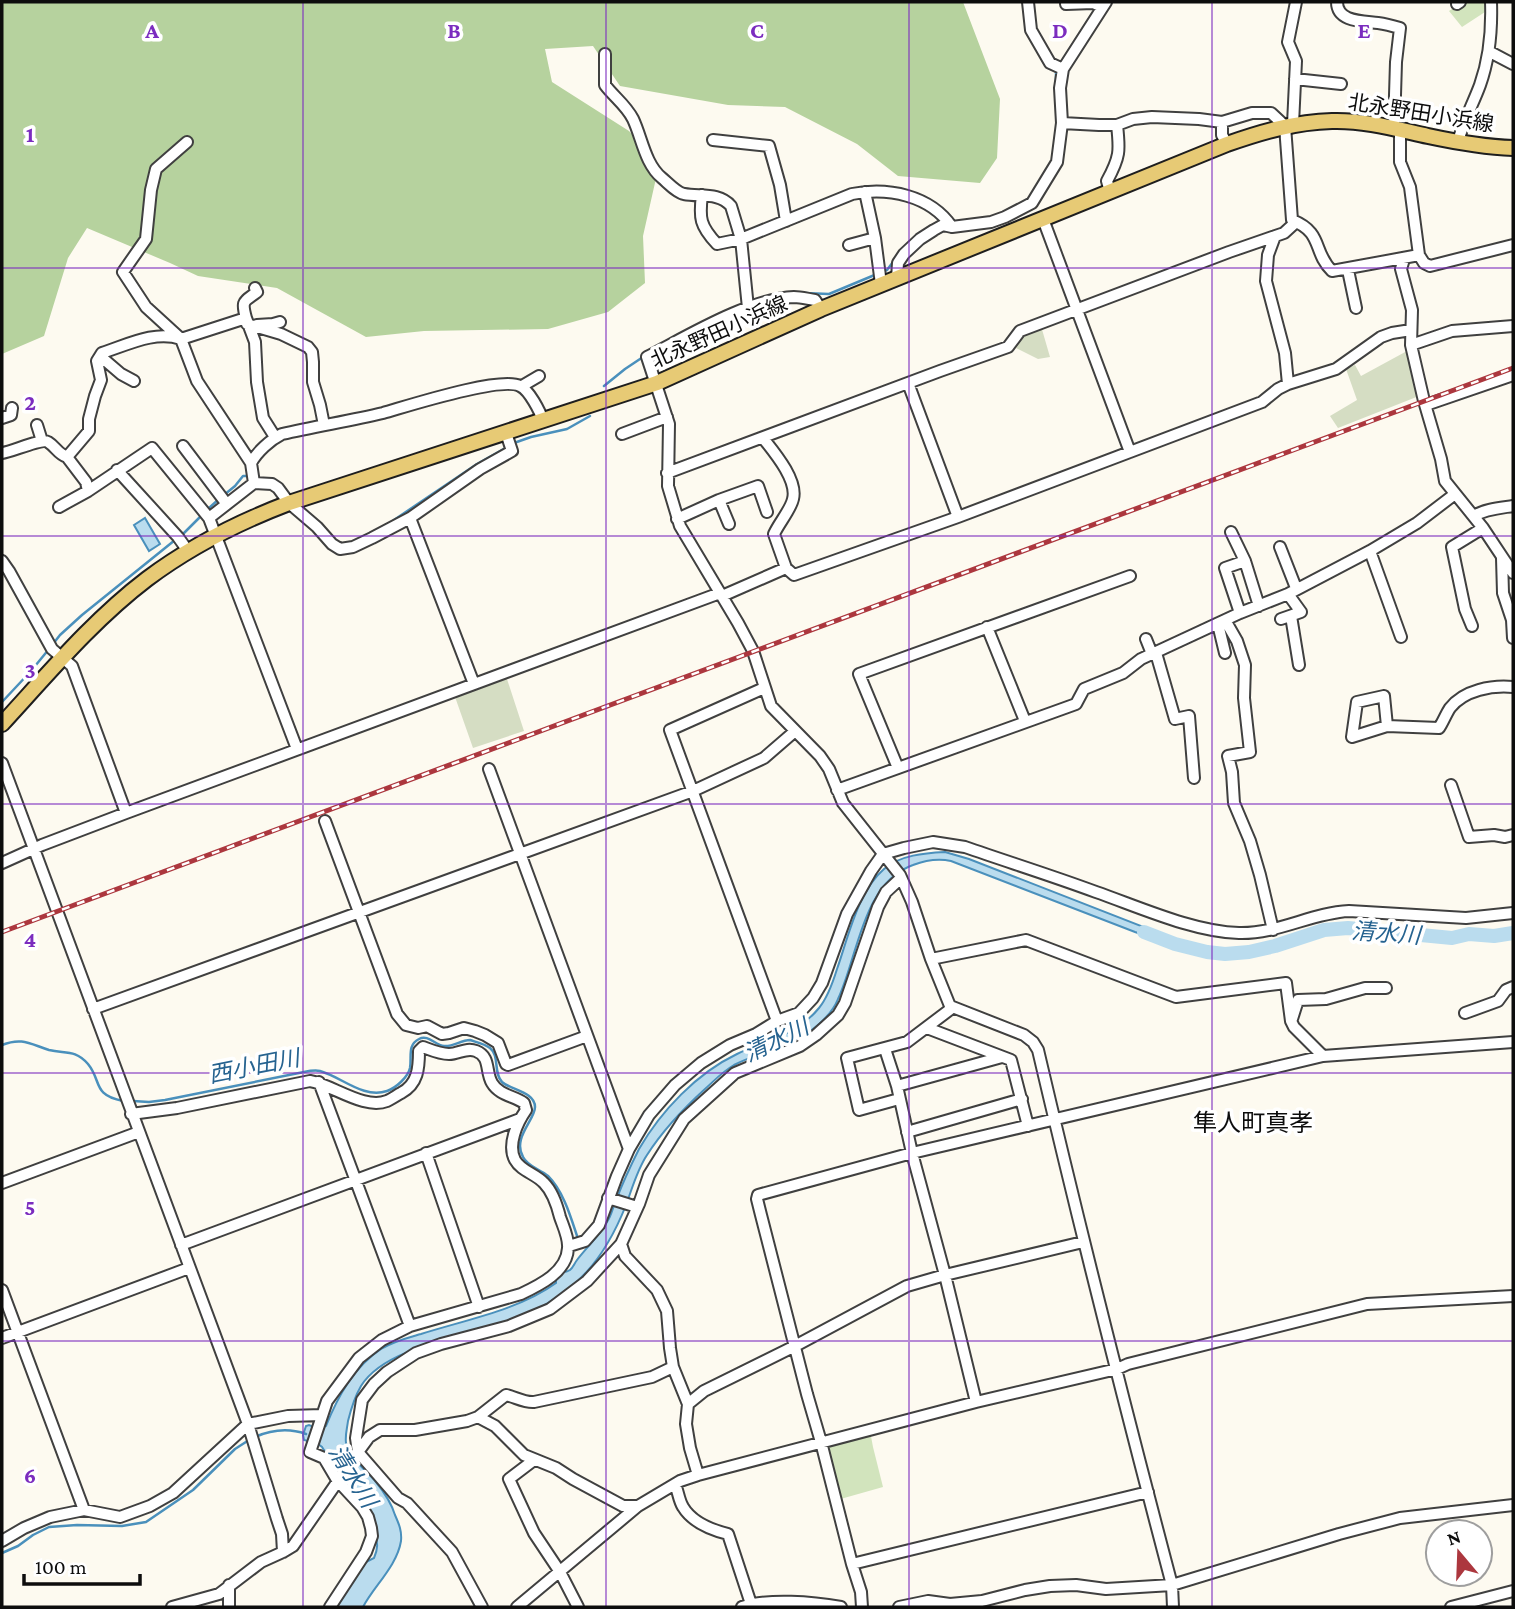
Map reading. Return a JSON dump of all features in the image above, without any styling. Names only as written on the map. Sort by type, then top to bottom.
[{"type":"main road","name":"北永野田小浜線","points":[[2,724],[54,650],[96,624],[183,544],[216,535],[289,503],[509,441],[544,421],[657,383],[821,309],[880,277],[897,278],[1227,144],[1289,125],[1346,121],[1478,146],[1513,148]]},
{"type":"street","points":[[1028,2],[1031,30],[1050,64],[1063,69]]},
{"type":"street","points":[[1296,2],[1288,41],[1296,61],[1289,125],[1292,220],[1312,232],[1326,265],[1332,271],[1419,255]]},
{"type":"street","points":[[1337,2],[1339,12],[1349,19],[1400,28],[1396,62],[1400,162],[1410,187],[1419,255],[1424,262],[1430,266],[1513,246]]},
{"type":"street","points":[[1458,142],[1490,52],[1491,2]]},
{"type":"street","points":[[1066,4],[1104,4]]},
{"type":"street","points":[[897,278],[898,263],[904,254],[920,239],[943,225],[991,222],[1032,203],[1056,162],[1062,123],[1060,88],[1063,69],[1104,4]]},
{"type":"street","points":[[1275,39],[1288,41]]},
{"type":"street","points":[[1490,52],[1513,64]]},
{"type":"street","points":[[605,54],[605,85],[632,117],[659,176],[682,194],[713,196],[731,206],[741,239],[747,305]]},
{"type":"street","points":[[1295,79],[1341,84]]},
{"type":"street","points":[[1062,123],[1117,125],[1133,118],[1152,117],[1222,122],[1252,113],[1271,113],[1289,125]]},
{"type":"street","points":[[1222,122],[1222,135],[1227,144]]},
{"type":"street","points":[[1110,192],[1107,181],[1119,156],[1117,125]]},
{"type":"street","points":[[713,141],[769,146],[786,220]]},
{"type":"street","points":[[187,142],[156,169],[146,239],[123,272],[146,307],[181,339],[197,381],[252,472],[278,488],[289,503],[340,549],[353,547],[410,517],[480,469],[509,441]]},
{"type":"street","points":[[702,195],[700,215],[707,234],[717,244],[741,239],[852,194],[865,192],[886,192],[921,200],[950,224]]},
{"type":"street","points":[[865,192],[880,277]]},
{"type":"street","points":[[1005,217],[1012,232]]},
{"type":"street","points":[[1043,219],[1130,452]]},
{"type":"street","points":[[667,473],[1008,347],[1020,331],[1284,233],[1296,222]]},
{"type":"street","points":[[1275,236],[1268,255],[1266,281],[1285,353],[1288,384]]},
{"type":"street","points":[[849,245],[875,238]]},
{"type":"street","points":[[1404,259],[1401,269],[1412,310],[1410,345],[1445,481],[1483,528],[1513,573]]},
{"type":"street","points":[[1348,270],[1356,308]]},
{"type":"street","points":[[255,288],[257,292],[244,301],[242,306],[255,342],[257,382],[263,418],[275,437]]},
{"type":"street","points":[[821,309],[815,300],[796,297],[747,305],[647,357],[667,417],[667,473],[670,496],[683,533],[753,651],[771,706],[820,756],[829,769],[843,803],[900,876],[952,1008],[1024,1035],[1038,1050],[1083,1242],[1172,1585],[1173,1607]]},
{"type":"street","points":[[67,457],[89,431],[89,419],[101,380],[97,361],[102,353],[152,337],[181,339],[248,323],[280,322]]},
{"type":"street","points":[[248,323],[281,334],[308,347],[312,352],[313,382],[324,425]]},
{"type":"street","points":[[1410,345],[1452,331],[1513,326]]},
{"type":"street","points":[[763,438],[780,460],[794,487],[793,500],[774,534],[786,568],[794,575],[958,517],[1262,402],[1288,384],[1336,369],[1381,337],[1411,331]]},
{"type":"street","points":[[100,356],[134,381]]},
{"type":"street","points":[[1426,405],[1513,375]]},
{"type":"street","points":[[522,386],[539,376]]},
{"type":"street","points":[[206,514],[252,472],[253,459],[275,437],[282,434],[510,383],[522,386],[539,409],[544,421]]},
{"type":"street","points":[[908,383],[958,517]]},
{"type":"street","points":[[2,418],[10,415],[12,408]]},
{"type":"street","points":[[621,434],[667,417]]},
{"type":"street","points":[[37,425],[42,441]]},
{"type":"street","points":[[2,453],[42,441],[48,442],[62,456],[67,457],[86,482],[88,491]]},
{"type":"street","points":[[183,446],[223,499]]},
{"type":"street","points":[[59,507],[152,448],[206,514],[297,749]]},
{"type":"street","points":[[117,470],[183,544]]},
{"type":"street","points":[[677,519],[758,486],[767,512]]},
{"type":"street","points":[[837,790],[1076,704],[1084,689],[1123,673],[1141,659],[1292,591],[1370,551],[1417,523],[1455,494]]},
{"type":"street","points":[[719,500],[729,524]]},
{"type":"street","points":[[1474,516],[1513,506]]},
{"type":"street","points":[[410,517],[474,684]]},
{"type":"street","points":[[1472,626],[1465,609],[1452,547],[1483,528]]},
{"type":"street","points":[[1231,531],[1245,561],[1259,606]]},
{"type":"street","points":[[1280,547],[1292,591],[1301,612],[1286,617],[1299,665]]},
{"type":"street","points":[[1370,551],[1401,637]]},
{"type":"street","points":[[1502,555],[1503,593],[1512,620],[1513,638]]},
{"type":"street","points":[[2,561],[54,650],[72,666],[126,813]]},
{"type":"street","points":[[1240,613],[1225,568],[1245,561]]},
{"type":"street","points":[[2,863],[126,813],[786,568]]},
{"type":"street","points":[[898,768],[859,674],[1130,576]]},
{"type":"street","points":[[1222,622],[1225,653]]},
{"type":"street","points":[[1222,622],[1237,641],[1245,665],[1244,698],[1250,752],[1228,756],[1234,803],[1250,841],[1273,930]]},
{"type":"street","points":[[988,626],[1025,721]]},
{"type":"street","points":[[1146,639],[1154,654],[1175,719]]},
{"type":"street","points":[[1387,726],[1439,729],[1451,706],[1468,696],[1489,687],[1513,687]]},
{"type":"street","points":[[764,688],[670,730],[777,1021]]},
{"type":"street","points":[[1163,723],[1189,716],[1194,778]]},
{"type":"street","points":[[93,1009],[693,791],[764,758],[794,732]]},
{"type":"street","points":[[2,763],[248,1427],[279,1527],[283,1552]]},
{"type":"street","points":[[489,769],[629,1149]]},
{"type":"street","points":[[1451,785],[1469,837],[1513,835]]},
{"type":"street","points":[[325,821],[397,1014],[406,1025],[418,1028],[427,1026],[442,1034],[464,1028],[475,1031],[498,1043],[508,1065],[587,1037]]},
{"type":"street","points":[[569,1246],[585,1241],[599,1225],[629,1149],[649,1115],[675,1085],[701,1063],[730,1045],[799,1013],[813,998],[822,983],[847,914],[871,871],[885,856],[933,842],[965,847],[1187,924],[1238,933],[1273,930],[1335,912],[1466,918],[1513,913]]},
{"type":"street","points":[[482,1607],[452,1552],[407,1503],[398,1498],[358,1452],[356,1437],[362,1400],[387,1372],[416,1353],[509,1326],[550,1309],[587,1281],[621,1244],[649,1175],[684,1119],[735,1073],[800,1046],[838,1015],[845,1003],[878,908],[886,892],[900,876]]},
{"type":"street","points":[[931,959],[1026,940],[1176,997],[1286,983],[1294,1027],[1323,1056]]},
{"type":"street","points":[[1465,1013],[1497,1001],[1506,990],[1513,987]]},
{"type":"street","points":[[1291,1021],[1298,1000],[1326,999],[1365,988],[1386,988]]},
{"type":"street","points":[[899,1099],[859,1110],[847,1058],[907,1042],[952,1008]]},
{"type":"street","points":[[927,1028],[1011,1060],[1028,1126]]},
{"type":"street","points":[[862,1607],[861,1592],[795,1346],[758,1195],[912,1153],[1323,1056],[1513,1042]]},
{"type":"street","points":[[130,1112],[177,1108],[310,1081],[331,1086],[353,1098],[372,1103],[385,1102],[409,1088],[417,1076],[419,1051],[423,1047],[449,1054],[466,1049],[483,1055],[493,1084],[500,1092],[524,1103],[526,1110],[514,1137],[514,1158],[520,1167],[543,1181],[549,1188],[569,1246],[566,1258],[560,1270],[521,1294],[410,1326],[382,1340],[359,1358],[327,1401],[310,1452],[324,1458],[337,1480],[362,1507],[368,1517],[372,1536],[366,1552],[330,1607]]},
{"type":"street","points":[[885,1049],[946,1275],[976,1402]]},
{"type":"street","points":[[897,1086],[1002,1057]]},
{"type":"street","points":[[319,1082],[410,1326]]},
{"type":"street","points":[[907,1132],[1021,1099]]},
{"type":"street","points":[[181,1245],[520,1119]]},
{"type":"street","points":[[2,1183],[139,1132]]},
{"type":"street","points":[[426,1153],[479,1307]]},
{"type":"street","points":[[608,1198],[637,1207]]},
{"type":"street","points":[[688,1404],[704,1391],[907,1286],[1083,1242]]},
{"type":"street","points":[[621,1244],[625,1256],[657,1290],[667,1311],[673,1367],[688,1404],[686,1424],[698,1475]]},
{"type":"street","points":[[2,1338],[189,1268]]},
{"type":"street","points":[[2,1290],[84,1510]]},
{"type":"street","points":[[517,1607],[638,1506],[680,1481],[698,1475],[1367,1304],[1513,1296]]},
{"type":"street","points":[[172,1607],[219,1594],[261,1562],[293,1546],[369,1437],[380,1430],[415,1430],[467,1421],[478,1417],[506,1395],[534,1402],[652,1377],[673,1367]]},
{"type":"street","points":[[2,1541],[50,1517],[84,1510],[120,1517],[150,1506],[173,1493],[248,1427],[288,1416],[321,1415]]},
{"type":"street","points":[[478,1417],[495,1426],[524,1455],[555,1468],[623,1506],[638,1506]]},
{"type":"street","points":[[534,1460],[509,1479],[534,1533],[560,1572],[578,1607]]},
{"type":"street","points":[[676,1484],[683,1508],[712,1530],[728,1534],[748,1606],[779,1601],[841,1607]]},
{"type":"street","points":[[852,1564],[1148,1492]]},
{"type":"street","points":[[899,1607],[928,1601],[950,1604],[982,1601],[1049,1586],[1076,1585],[1106,1589],[1172,1585],[1399,1518],[1513,1505]]},
{"type":"street","points":[[229,1585],[229,1607]]},
{"type":"street","points":[[1451,1607],[1513,1591]]},
{"type":"green space","points":[[2,2],[963,2],[1000,99],[997,158],[980,183],[898,176],[857,144],[785,107],[728,105],[620,86],[593,46],[545,49],[552,82],[629,131],[659,165],[643,236],[645,283],[608,312],[548,329],[424,331],[366,337],[277,288],[198,276],[87,228],[68,258],[44,336],[2,354]]},
{"type":"green space","points":[[1462,2],[1484,2],[1485,12],[1462,27],[1449,11]]},
{"type":"green space","points":[[1041,326],[1050,357],[1038,359],[1012,346],[1022,333]]},
{"type":"green space","points":[[1407,351],[1419,396],[1338,428],[1330,416],[1357,400],[1346,369],[1355,365],[1361,376]]},
{"type":"green space","points":[[506,676],[524,731],[473,748],[454,694]]},
{"type":"green space","points":[[870,1431],[883,1487],[837,1500],[821,1442]]},
{"type":"water","points":[[145,518],[160,544],[149,551],[134,525]]},
{"type":"water","points":[[945,852],[1154,931],[1162,939],[1161,941],[1135,932],[951,861],[923,862],[896,874],[872,904],[845,982],[828,1015],[797,1040],[730,1068],[681,1112],[647,1155],[609,1241],[595,1263],[577,1282],[521,1318],[406,1353],[372,1373],[361,1386],[349,1417],[346,1443],[355,1459],[389,1501],[400,1528],[401,1541],[395,1559],[363,1607],[335,1607],[364,1563],[374,1558],[377,1540],[322,1447],[304,1440],[306,1426],[319,1429],[326,1426],[348,1383],[363,1364],[381,1349],[401,1340],[509,1307],[556,1283],[556,1278],[571,1269],[604,1227],[639,1149],[681,1094],[722,1062],[791,1031],[819,1008],[832,984],[861,902],[875,878],[890,864],[905,858]]},
{"type":"waterway","points":[[1064,58],[1096,8]]},
{"type":"waterway","points":[[1056,73],[1056,87]]},
{"type":"waterway","points":[[883,271],[893,262]]},
{"type":"waterway","points":[[804,293],[829,294],[877,274]]},
{"type":"waterway","points":[[604,386],[643,357]]},
{"type":"waterway","points":[[514,443],[567,429],[590,416]]},
{"type":"waterway","points":[[391,522],[477,464],[509,446]]},
{"type":"waterway","points":[[224,495],[243,476],[248,476]]},
{"type":"waterway","points":[[208,509],[219,499]]},
{"type":"waterway","points":[[181,536],[203,514]]},
{"type":"waterway","points":[[53,644],[82,615],[175,540]]},
{"type":"waterway","points":[[2,702],[49,649]]},
{"type":"waterway","name":"清水川","points":[[1144,932],[1175,944],[1225,954],[1249,952],[1324,930],[1348,928],[1452,938],[1469,934],[1494,936],[1513,933]]},
{"type":"waterway","name":"西小田川","points":[[133,1101],[165,1100],[314,1071],[328,1074],[361,1090],[378,1093],[390,1090],[404,1078],[410,1068],[411,1048],[419,1039],[425,1038],[444,1046],[467,1040],[478,1042],[493,1051],[502,1082],[527,1095],[534,1102],[534,1112],[522,1136],[520,1150],[525,1160],[548,1176],[558,1190],[578,1239]]},
{"type":"waterway","name":"西小田川","points":[[2,1045],[21,1041],[79,1056],[92,1070],[102,1091],[123,1101]]},
{"type":"waterway","points":[[255,1437],[280,1431],[306,1434]]},
{"type":"waterway","points":[[2,1553],[49,1527],[122,1526],[146,1522],[193,1490],[235,1449],[249,1440]]},
{"type":"railway","points":[[2,932],[1513,368]]},
{"type":"district","name":"隼人町真孝","points":[[1253,1122]]}]
